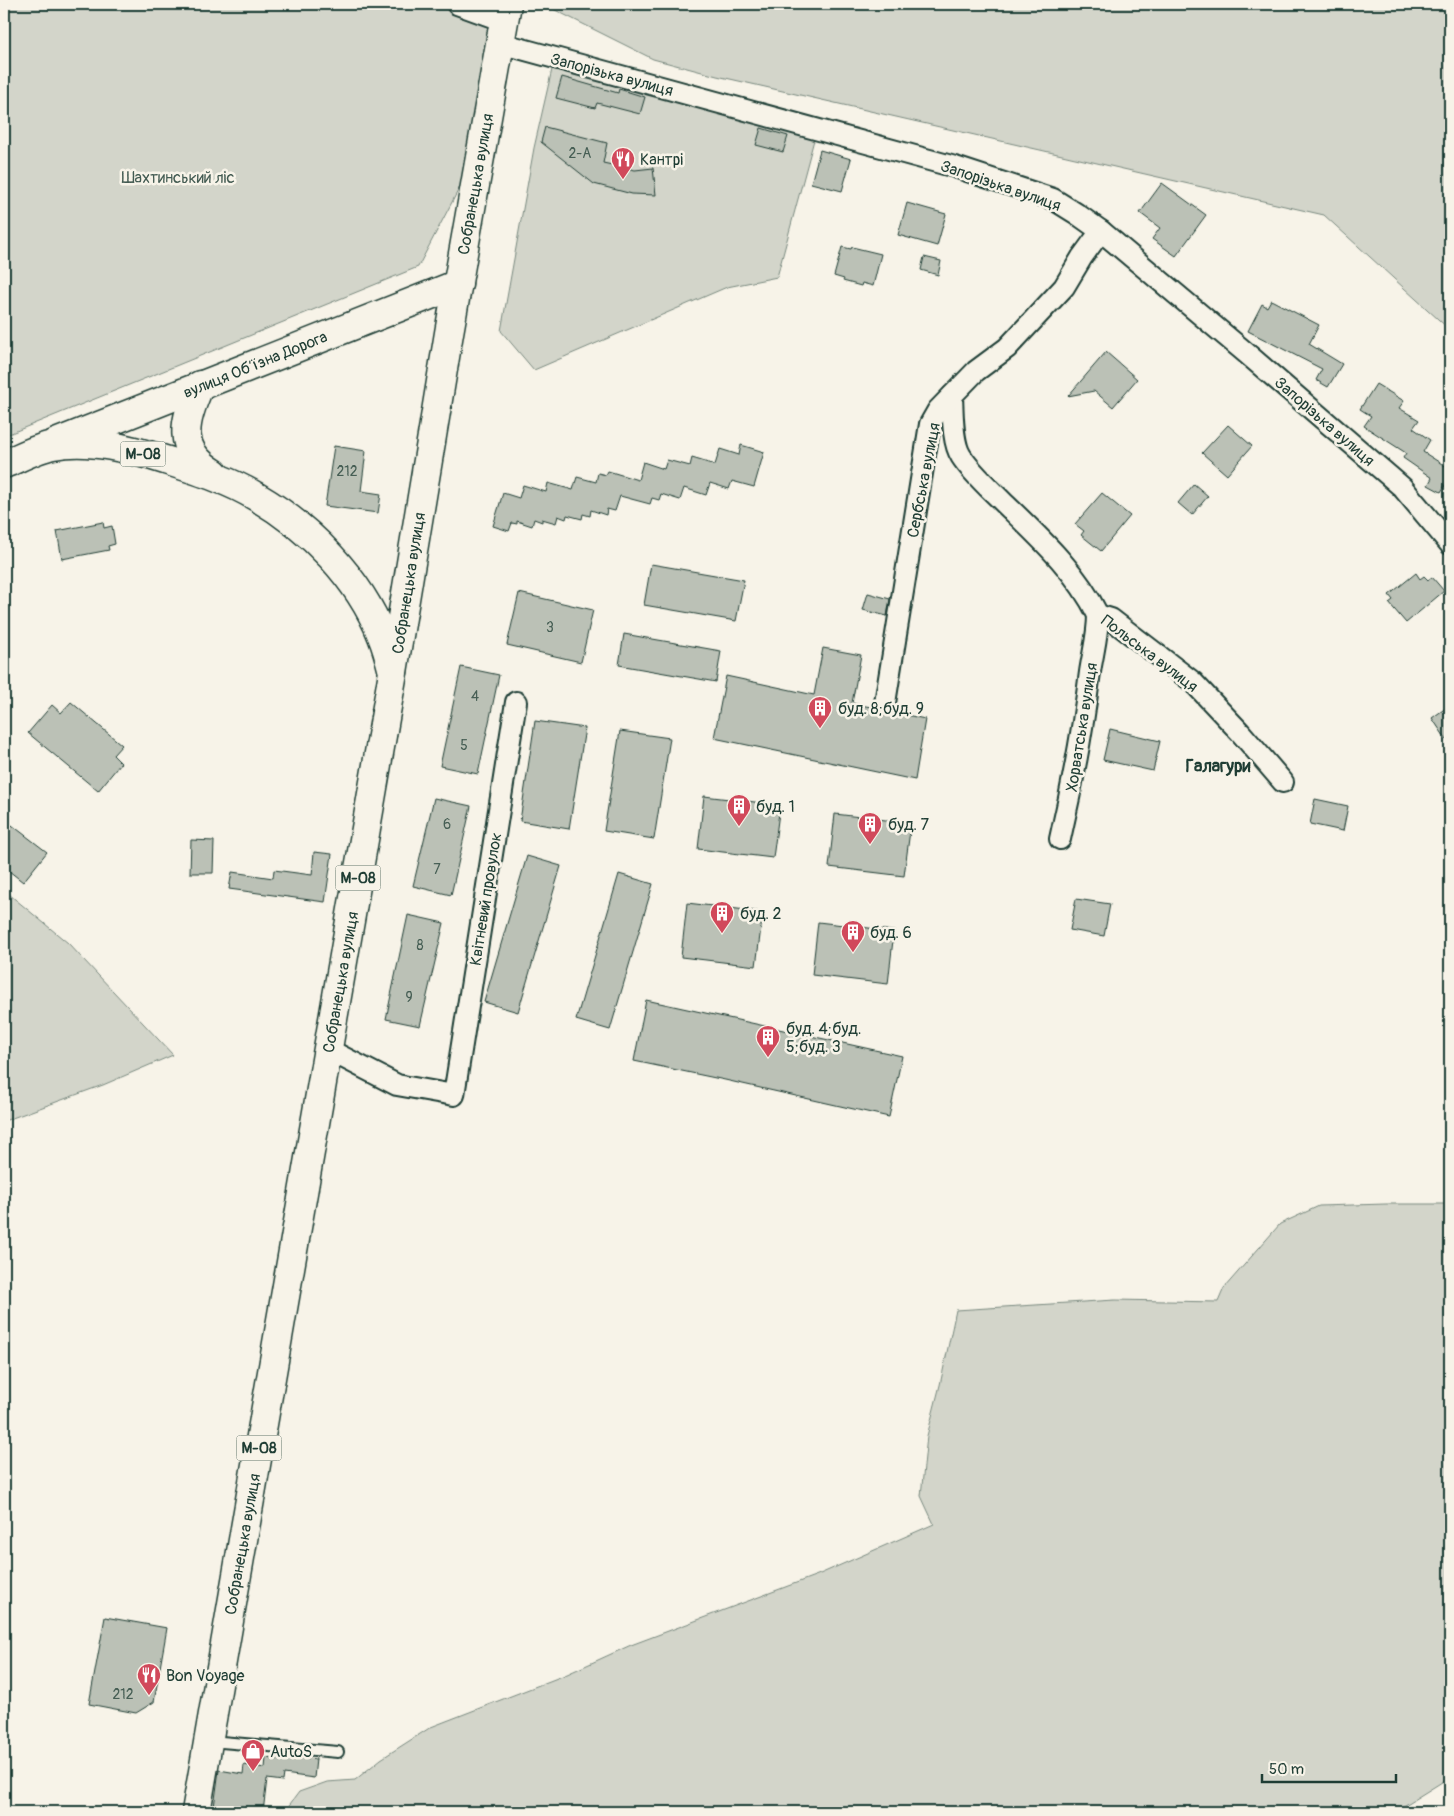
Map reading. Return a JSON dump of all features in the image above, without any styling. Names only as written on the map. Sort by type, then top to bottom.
[{"type":"main road","name":"Собранецька вулиця","points":[[196,1812],[329,1050],[503,23]]},
{"type":"main road","name":"вулиця Обʼїзна Дорога","points":[[4,464],[458,284]]},
{"type":"main road","points":[[200,385],[186,421],[185,432],[187,441],[196,460],[230,483]]},
{"type":"main road","name":"вулиця Обʼїзна Дорога","points":[[52,445],[83,443],[152,456],[230,483],[256,496],[297,523],[341,568],[364,602],[382,636],[393,672]]},
{"type":"street","name":"Запорізька вулиця","points":[[457,4],[503,23],[1053,199],[1101,231],[1402,487],[1450,544]]},
{"type":"street","name":"Сербська вулиця","points":[[885,703],[930,424],[938,410],[976,370],[1006,348],[1064,287],[1082,257],[1101,231]]},
{"type":"street","name":"Польська вулиця","points":[[952,396],[954,432],[960,455],[988,488],[1061,559],[1089,597],[1098,615],[1111,619],[1193,682],[1283,782]]},
{"type":"street","name":"Хорватська вулиця","points":[[1060,839],[1074,778],[1092,657],[1098,635],[1098,615]]},
{"type":"street","name":"Квітневий провулок","points":[[329,1050],[396,1085],[454,1095],[516,702]]},
{"type":"lane","points":[[208,1741],[338,1752]]},
{"type":"green space","name":"Шахтинський ліс","points":[[4,4],[495,4],[462,183],[418,267],[4,436]]},
{"type":"green space","points":[[543,4],[1450,4],[1450,330],[1324,215],[717,76],[653,59]]},
{"type":"green space","points":[[553,65],[815,136],[777,277],[727,287],[534,370],[501,331],[534,148]]},
{"type":"green space","points":[[4,890],[68,943],[173,1055],[103,1085],[4,1121]]},
{"type":"green space","points":[[1450,1204],[1450,1777],[1394,1812],[284,1812],[299,1792],[327,1782],[355,1780],[381,1759],[431,1727],[565,1675],[631,1645],[820,1574],[934,1524],[921,1496],[927,1436],[956,1310],[1115,1300],[1218,1302],[1224,1288],[1280,1224],[1319,1206]]},
{"type":"building","points":[[562,77],[618,93],[619,89],[645,97],[640,114],[597,103],[595,108],[556,98]]},
{"type":"building","points":[[545,127],[607,143],[603,163],[635,170],[653,168],[656,195],[632,194],[594,184],[541,142]]},
{"type":"building","points":[[761,128],[788,136],[783,152],[756,145]]},
{"type":"building","points":[[820,150],[851,159],[842,191],[811,183]]},
{"type":"building","points":[[1162,183],[1206,215],[1176,256],[1152,239],[1160,228],[1140,213]]},
{"type":"building","points":[[907,203],[946,214],[937,246],[898,235]]},
{"type":"building","points":[[842,247],[851,249],[852,247],[881,254],[873,286],[862,283],[861,286],[843,281],[844,279],[834,276]]},
{"type":"building","points":[[924,257],[941,261],[938,275],[921,270]]},
{"type":"building","points":[[1271,300],[1319,325],[1309,344],[1342,364],[1328,387],[1316,380],[1322,369],[1248,331],[1262,304],[1267,307]]},
{"type":"building","points":[[1106,352],[1137,379],[1113,407],[1094,391],[1068,396]]},
{"type":"building","points":[[1376,384],[1404,401],[1399,408],[1419,420],[1413,428],[1430,440],[1423,452],[1450,469],[1450,477],[1441,492],[1428,485],[1432,478],[1403,458],[1406,453],[1364,426],[1371,416],[1360,409]]},
{"type":"building","points":[[1228,425],[1252,446],[1227,475],[1202,453]]},
{"type":"building","points":[[741,445],[764,452],[754,487],[732,481],[729,489],[710,483],[706,495],[684,488],[680,500],[661,494],[659,500],[652,498],[650,504],[620,496],[615,511],[607,509],[606,515],[591,510],[590,516],[583,514],[582,519],[567,515],[566,519],[558,516],[556,523],[542,519],[542,522],[534,519],[532,526],[517,521],[517,524],[512,523],[509,531],[493,526],[503,493],[519,498],[523,485],[546,492],[548,483],[573,490],[577,477],[596,482],[598,473],[606,475],[608,471],[638,480],[643,462],[664,469],[667,460],[690,466],[692,458],[715,465],[720,449],[739,455]]},
{"type":"building","points":[[334,446],[366,451],[361,491],[381,494],[378,513],[325,506]]},
{"type":"building","points":[[1194,484],[1208,496],[1192,515],[1178,503]]},
{"type":"building","points":[[1102,493],[1130,516],[1101,551],[1081,535],[1084,531],[1075,524]]},
{"type":"building","points":[[103,522],[104,528],[112,526],[115,544],[108,546],[109,550],[62,559],[57,531]]},
{"type":"building","points":[[651,564],[744,580],[736,621],[644,605]]},
{"type":"building","points":[[1416,573],[1420,579],[1424,576],[1428,580],[1432,577],[1444,591],[1406,623],[1389,603],[1393,600],[1389,595]]},
{"type":"building","points":[[519,593],[593,610],[581,662],[507,645]]},
{"type":"building","points":[[868,593],[890,599],[887,616],[863,610]]},
{"type":"building","points":[[624,634],[721,651],[716,682],[619,665]]},
{"type":"building","name":"буд. 8;буд. 9","points":[[823,648],[861,655],[852,703],[875,708],[883,715],[892,712],[925,719],[915,780],[714,738],[726,676],[814,695]]},
{"type":"building","points":[[461,667],[499,675],[478,774],[440,766]]},
{"type":"building","points":[[71,702],[122,745],[113,755],[121,763],[98,791],[28,733],[52,705],[61,713]]},
{"type":"building","points":[[1450,705],[1450,745],[1432,718]]},
{"type":"building","points":[[535,721],[585,728],[569,829],[520,821]]},
{"type":"building","points":[[1110,729],[1160,741],[1153,771],[1103,760]]},
{"type":"building","points":[[620,731],[670,738],[654,839],[604,831]]},
{"type":"building","name":"буд. 1","points":[[704,796],[780,805],[773,858],[698,849]]},
{"type":"building","points":[[434,798],[471,806],[451,895],[413,886]]},
{"type":"building","points":[[1315,799],[1348,806],[1343,831],[1310,824]]},
{"type":"building","name":"буд. 7","points":[[835,814],[911,823],[904,876],[829,867]]},
{"type":"building","points":[[4,819],[47,852],[23,882],[4,867]]},
{"type":"building","points":[[191,840],[214,841],[213,873],[190,873]]},
{"type":"building","points":[[314,852],[332,854],[325,902],[229,889],[232,872],[273,878],[274,870],[312,875]]},
{"type":"building","points":[[527,856],[561,866],[518,1012],[484,1002]]},
{"type":"building","points":[[619,874],[653,884],[610,1030],[576,1020]]},
{"type":"building","points":[[1076,899],[1110,904],[1104,936],[1070,930]]},
{"type":"building","name":"буд. 2","points":[[687,903],[763,912],[756,966],[681,957]]},
{"type":"building","points":[[408,915],[444,923],[420,1026],[386,1019]]},
{"type":"building","name":"буд. 6","points":[[818,922],[894,931],[888,984],[812,975]]},
{"type":"building","name":"буд. 4;буд. 5;буд. 3","points":[[646,1000],[902,1056],[889,1117],[634,1061]]},
{"type":"building","points":[[105,1617],[167,1628],[154,1702],[136,1713],[89,1704]]},
{"type":"building","points":[[283,1755],[316,1759],[314,1778],[284,1774],[283,1781],[267,1779],[263,1812],[239,1812],[214,1807],[219,1770],[243,1774],[244,1765],[265,1768],[266,1758],[283,1760]]},
{"type":"place","name":"Кантрі","points":[[623,180]]},
{"type":"place","name":"буд. 8;буд. 9","points":[[820,729]]},
{"type":"place","name":"буд. 1","points":[[739,827]]},
{"type":"place","name":"буд. 7","points":[[870,845]]},
{"type":"place","name":"буд. 2","points":[[722,934]]},
{"type":"place","name":"буд. 6","points":[[853,953]]},
{"type":"place","name":"буд. 4;буд. 5;буд. 3","points":[[768,1058]]},
{"type":"place","name":"Bon Voyage","points":[[149,1696]]},
{"type":"place","name":"AutoS","points":[[253,1772]]},
{"type":"district","name":"Галагури","points":[[1218,766]]}]
